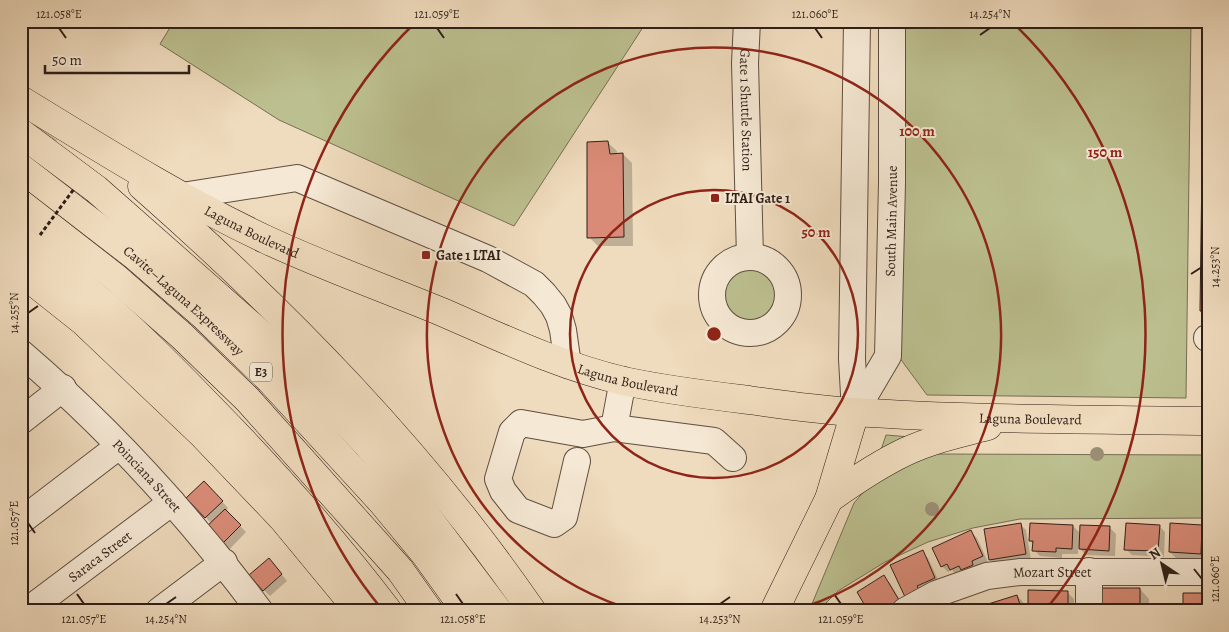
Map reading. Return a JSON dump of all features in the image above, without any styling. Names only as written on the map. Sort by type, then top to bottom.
[{"type":"main road","name":"Laguna Boulevard","points":[[21,100],[182,196],[243,228],[303,256],[518,346],[568,365],[623,380],[683,392],[855,412],[1016,418],[1208,421]]},
{"type":"main road","points":[[21,133],[96,189],[272,344],[366,443],[420,506],[498,611]]},
{"type":"main road","name":"Laguna Boulevard","points":[[97,147],[240,275],[371,410],[454,506],[532,611]]},
{"type":"main road","name":"Cavite–Laguna Expressway","points":[[21,168],[135,256],[204,316],[270,380],[382,502],[425,554],[466,611]]},
{"type":"main road","name":"Cavite–Laguna Expressway","points":[[21,204],[116,278],[182,336],[248,400],[400,570],[428,611]]},
{"type":"main road","points":[[31,237],[177,373],[245,442],[287,488],[388,611]]},
{"type":"main road","points":[[21,272],[84,322],[202,434],[283,519],[359,611]]},
{"type":"main road","points":[[774,611],[829,499],[855,412]]},
{"type":"main road","points":[[829,499],[883,463],[908,451],[945,438],[1016,418]]},
{"type":"street","name":"Gate 1 Shuttle Station","points":[[747,21],[745,72],[750,257]]},
{"type":"street","points":[[855,412],[852,360],[857,21]]},
{"type":"street","name":"South Main Avenue","points":[[855,412],[888,356],[892,182],[892,21]]},
{"type":"street","points":[[182,196],[297,178],[488,259],[534,284],[553,305],[563,330],[568,365]]},
{"type":"street","name":"Poinciana Street","points":[[21,353],[63,388],[172,502],[224,562],[260,611]]},
{"type":"street","points":[[614,428],[623,380]]},
{"type":"street","points":[[21,421],[63,388]]},
{"type":"street","points":[[577,461],[564,517],[554,524],[518,510],[502,491],[498,479],[512,432],[521,424],[583,434],[614,428],[714,441],[733,458]]},
{"type":"street","points":[[21,521],[119,446]]},
{"type":"street","name":"Saraca Street","points":[[27,611],[172,502]]},
{"type":"street","points":[[159,611],[224,562]]},
{"type":"street","points":[[1089,571],[1089,611]]},
{"type":"street","name":"Mozart Street","points":[[905,611],[936,594],[987,576],[1020,572],[1208,572]]},
{"type":"path","points":[[31,237],[74,188]]},
{"type":"green space","points":[[174,21],[647,21],[514,226],[279,120],[160,44]]},
{"type":"green space","points":[[901,21],[1191,21],[1186,398],[927,395],[899,357]]},
{"type":"green space","points":[[743,267],[755,267],[765,271],[773,279],[777,295],[773,311],[765,319],[755,323],[743,323],[733,319],[725,311],[721,301],[721,289],[725,279],[733,271]]},
{"type":"green space","points":[[886,435],[911,437],[878,459]]},
{"type":"green space","points":[[935,454],[1208,455],[1208,518],[1020,519],[973,528],[928,542],[885,562],[838,591],[818,611],[809,611],[854,503],[872,482],[900,464]]},
{"type":"building","points":[[1204,21],[1208,21],[1208,312],[1200,311]]},
{"type":"building","points":[[608,141],[610,154],[623,153],[624,237],[587,238],[587,142]]},
{"type":"building","points":[[204,481],[223,501],[205,518],[186,498]]},
{"type":"building","points":[[225,509],[241,525],[221,545],[204,529]]},
{"type":"building","points":[[1021,523],[1026,554],[989,560],[984,529]]},
{"type":"building","points":[[1030,523],[1073,525],[1072,549],[1056,548],[1056,552],[1032,551],[1033,541],[1029,541]]},
{"type":"building","points":[[1126,523],[1160,525],[1158,551],[1124,550]]},
{"type":"building","points":[[1170,523],[1202,525],[1201,554],[1169,552]]},
{"type":"building","points":[[1080,525],[1110,526],[1109,551],[1079,549]]},
{"type":"building","points":[[971,530],[983,556],[972,561],[973,565],[961,570],[959,566],[950,570],[947,564],[941,567],[932,548]]},
{"type":"building","points":[[923,550],[935,578],[917,586],[920,592],[906,599],[890,565]]},
{"type":"building","points":[[269,558],[282,574],[263,591],[249,575]]},
{"type":"building","points":[[884,575],[899,600],[882,611],[868,611],[857,592]]},
{"type":"building","points":[[1098,588],[1140,588],[1140,611],[1098,611]]},
{"type":"building","points":[[1028,590],[1068,591],[1068,611],[1028,611]]},
{"type":"building","points":[[1183,593],[1208,593],[1208,611],[1183,611]]},
{"type":"building","points":[[1017,595],[1022,611],[969,611],[969,610]]},
{"type":"building","points":[[844,603],[851,611],[835,611]]},
{"type":"building","points":[[1146,605],[1174,605],[1174,611],[1146,611]]},
{"type":"place","name":"LTAI Gate 1","points":[[715,198]]},
{"type":"place","name":"Gate 1 LTAI","points":[[426,255]]}]
